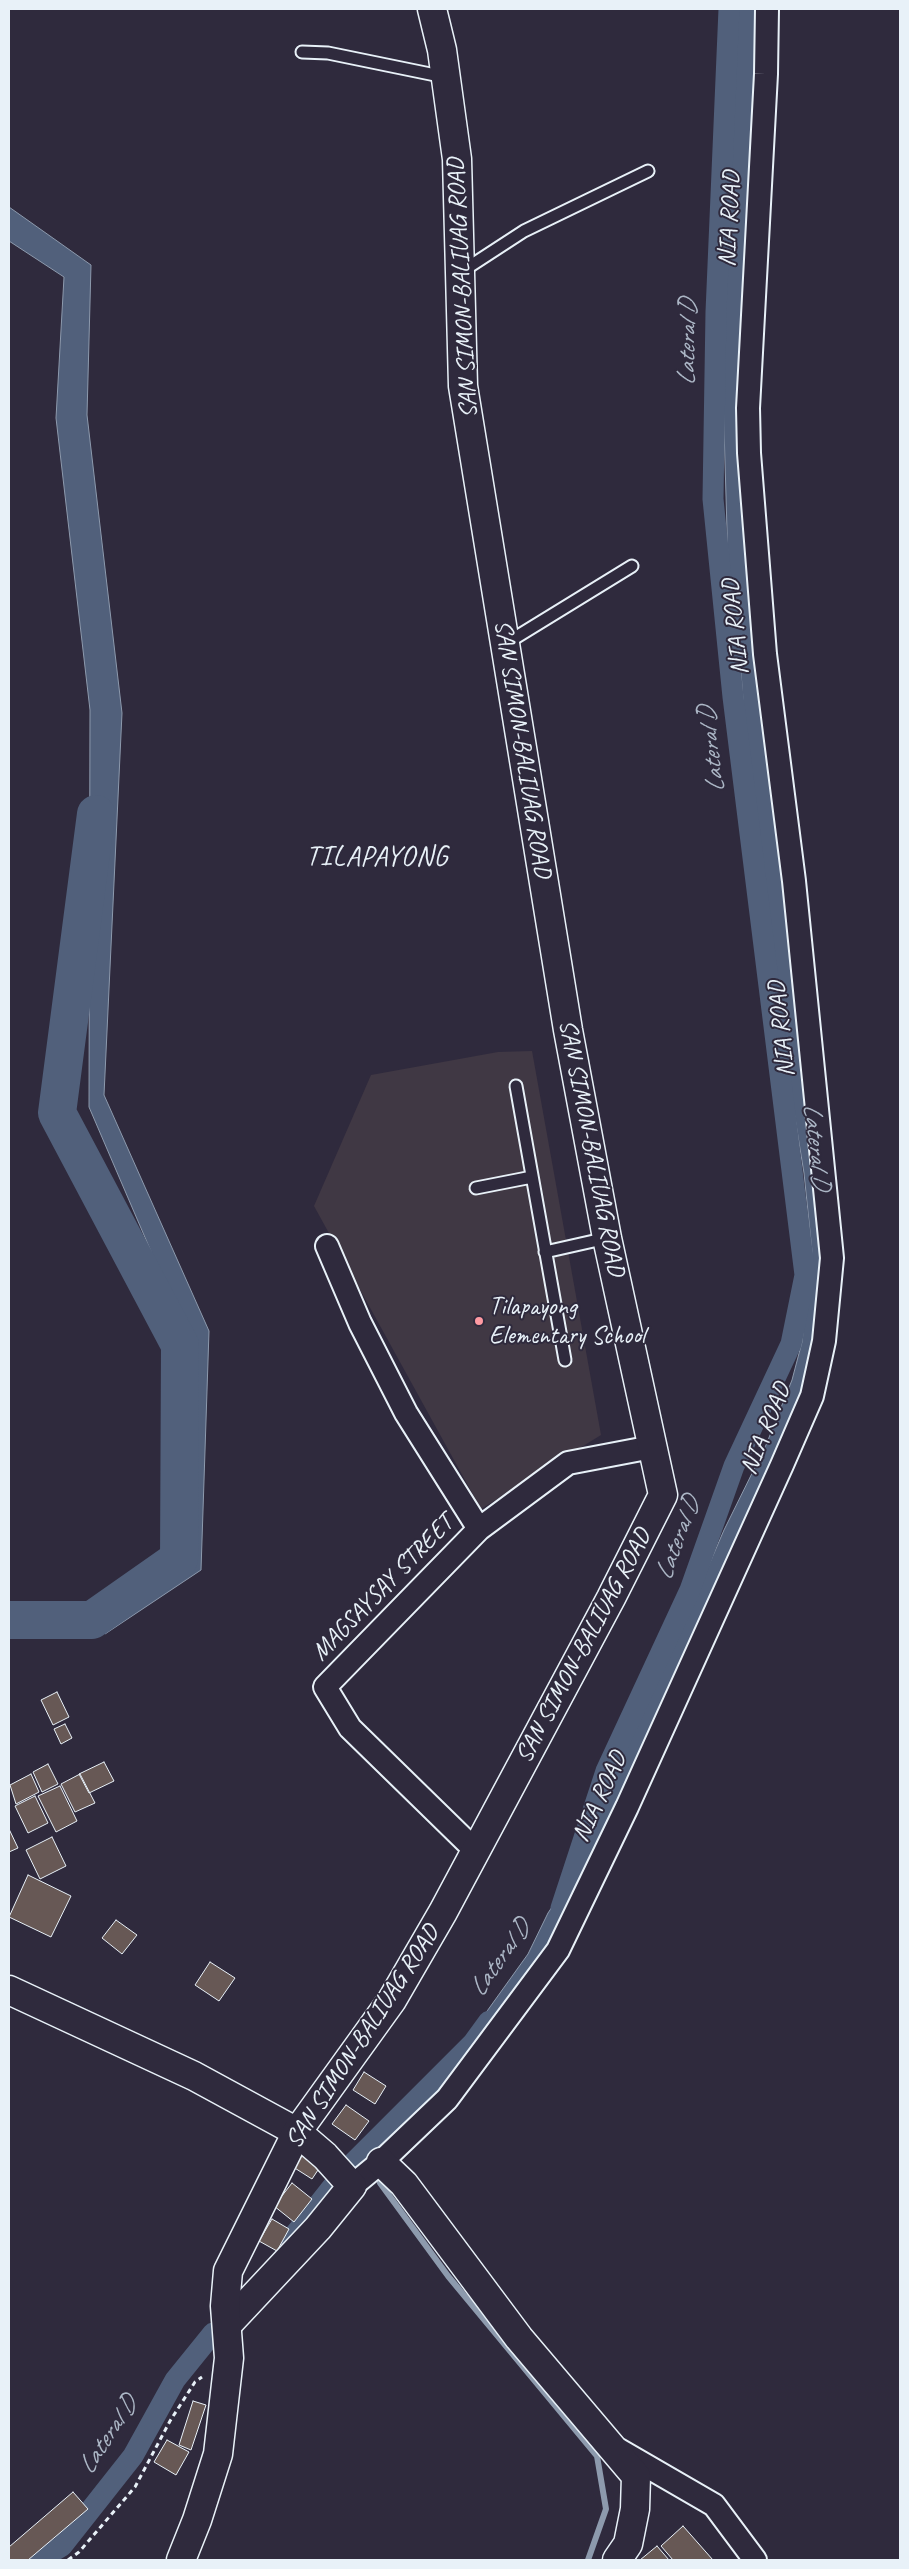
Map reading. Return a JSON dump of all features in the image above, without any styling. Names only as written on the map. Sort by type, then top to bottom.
[{"type":"main road","name":"SAN SIMON-BALIUAG ROAD","points":[[181,2560],[197,2520],[218,2454],[228,2358],[225,2306],[228,2271],[297,2132],[392,2000],[476,1851],[611,1598],[663,1495],[607,1238],[568,1030],[463,386],[457,159],[445,77],[432,9]]},
{"type":"main road","points":[[9,1990],[194,2076],[297,2132],[325,2156],[352,2186],[318,2228],[227,2325]]},
{"type":"main road","points":[[381,2162],[404,2184],[519,2338],[636,2476],[635,2510],[628,2544],[617,2560]]},
{"type":"street","name":"NIA ROAD","points":[[352,2186],[381,2162],[448,2099],[558,1950],[786,1458],[812,1396],[824,1341],[832,1258],[794,881],[765,654],[749,453],[749,389],[768,9]]},
{"type":"street","points":[[327,1246],[360,1323],[406,1413],[479,1529]]},
{"type":"street","name":"MAGSAYSAY STREET","points":[[476,1851],[350,1728],[325,1687],[479,1529],[568,1463],[652,1447]]},
{"type":"street","points":[[610,2445],[714,2505],[755,2560]]},
{"type":"lane","points":[[302,52],[328,53],[445,77]]},
{"type":"lane","points":[[460,273],[524,231],[648,171]]},
{"type":"lane","points":[[505,644],[632,566]]},
{"type":"lane","points":[[516,1086],[565,1360]]},
{"type":"lane","points":[[476,1188],[532,1177]]},
{"type":"lane","points":[[545,1252],[607,1238]]},
{"type":"path","points":[[68,2560],[79,2552],[135,2487],[170,2421],[196,2382],[228,2358]]},
{"type":"shaded area","name":"Tilapayong Elementary School","points":[[532,1051],[601,1435],[481,1509],[314,1206],[371,1075],[498,1052]]},
{"type":"water","name":"Lateral D","points":[[738,9],[760,9],[742,391],[823,1248],[811,1365],[790,1430],[552,1947],[476,2049],[467,2039],[528,1954],[548,1913],[580,1865],[603,1800],[651,1689],[680,1632],[724,1530],[766,1445],[792,1380],[802,1342],[812,1251],[804,1173],[774,990],[768,912],[746,739],[741,673],[729,598],[722,360]]},
{"type":"water","points":[[9,207],[91,265],[87,415],[122,713],[104,1095],[209,1331],[201,1570],[105,1634],[92,1620],[179,1559],[189,1340],[89,1107],[90,710],[56,418],[64,277],[9,241]]},
{"type":"building","points":[[57,1692],[69,1717],[53,1725],[41,1700]]},
{"type":"building","points":[[65,1724],[72,1738],[61,1744],[54,1729]]},
{"type":"building","points":[[104,1762],[114,1781],[89,1793],[79,1774]]},
{"type":"building","points":[[48,1764],[58,1784],[42,1792],[33,1772]]},
{"type":"building","points":[[31,1774],[39,1792],[16,1804],[10,1785]]},
{"type":"building","points":[[80,1774],[95,1803],[75,1812],[61,1784]]},
{"type":"building","points":[[60,1786],[77,1821],[56,1832],[38,1796]]},
{"type":"building","points":[[35,1796],[48,1823],[28,1833],[15,1806]]},
{"type":"building","points":[[9,1829],[18,1848],[9,1852]]},
{"type":"building","points":[[52,1837],[66,1866],[40,1879],[26,1850]]},
{"type":"building","points":[[28,1875],[71,1896],[51,1937],[9,1917]]},
{"type":"building","points":[[116,1920],[137,1935],[122,1954],[102,1938]]},
{"type":"building","points":[[210,1962],[235,1978],[219,2001],[195,1985]]},
{"type":"building","points":[[364,2072],[386,2086],[375,2104],[353,2090]]},
{"type":"building","points":[[346,2105],[369,2121],[355,2140],[332,2124]]},
{"type":"building","points":[[302,2146],[324,2161],[312,2179],[290,2165]]},
{"type":"building","points":[[292,2183],[312,2199],[294,2222],[274,2206]]},
{"type":"building","points":[[272,2219],[289,2229],[277,2251],[259,2241]]},
{"type":"building","points":[[193,2401],[206,2405],[191,2450],[179,2445]]},
{"type":"building","points":[[167,2440],[189,2452],[176,2475],[154,2462]]},
{"type":"building","points":[[73,2492],[88,2509],[28,2560],[9,2560],[9,2547]]},
{"type":"building","points":[[683,2526],[713,2560],[673,2560],[661,2546]]},
{"type":"building","points":[[657,2546],[669,2560],[640,2560]]},
{"type":"waterway","name":"Lateral D","points":[[561,1908],[606,1771],[690,1590],[734,1466],[791,1344],[805,1275],[733,697],[713,499],[716,312],[729,9]]},
{"type":"waterway","points":[[9,1620],[92,1620],[179,1559],[180,1345],[57,1113],[96,814]]},
{"type":"waterway","name":"Lateral D","points":[[349,2167],[473,2043],[489,2021]]},
{"type":"waterway","name":"Lateral D","points":[[357,2157],[364,2164]]},
{"type":"waterway","points":[[380,2183],[448,2276],[597,2456],[606,2509],[588,2560]]},
{"type":"waterway","name":"Lateral D","points":[[288,2243],[333,2186]]},
{"type":"waterway","name":"Lateral D","points":[[39,2560],[62,2546],[133,2456],[175,2380],[213,2333]]},
{"type":"place","name":"Tilapayong Elementary School","points":[[479,1321]]},
{"type":"district","name":"TILAPAYONG","points":[[377,858]]}]
